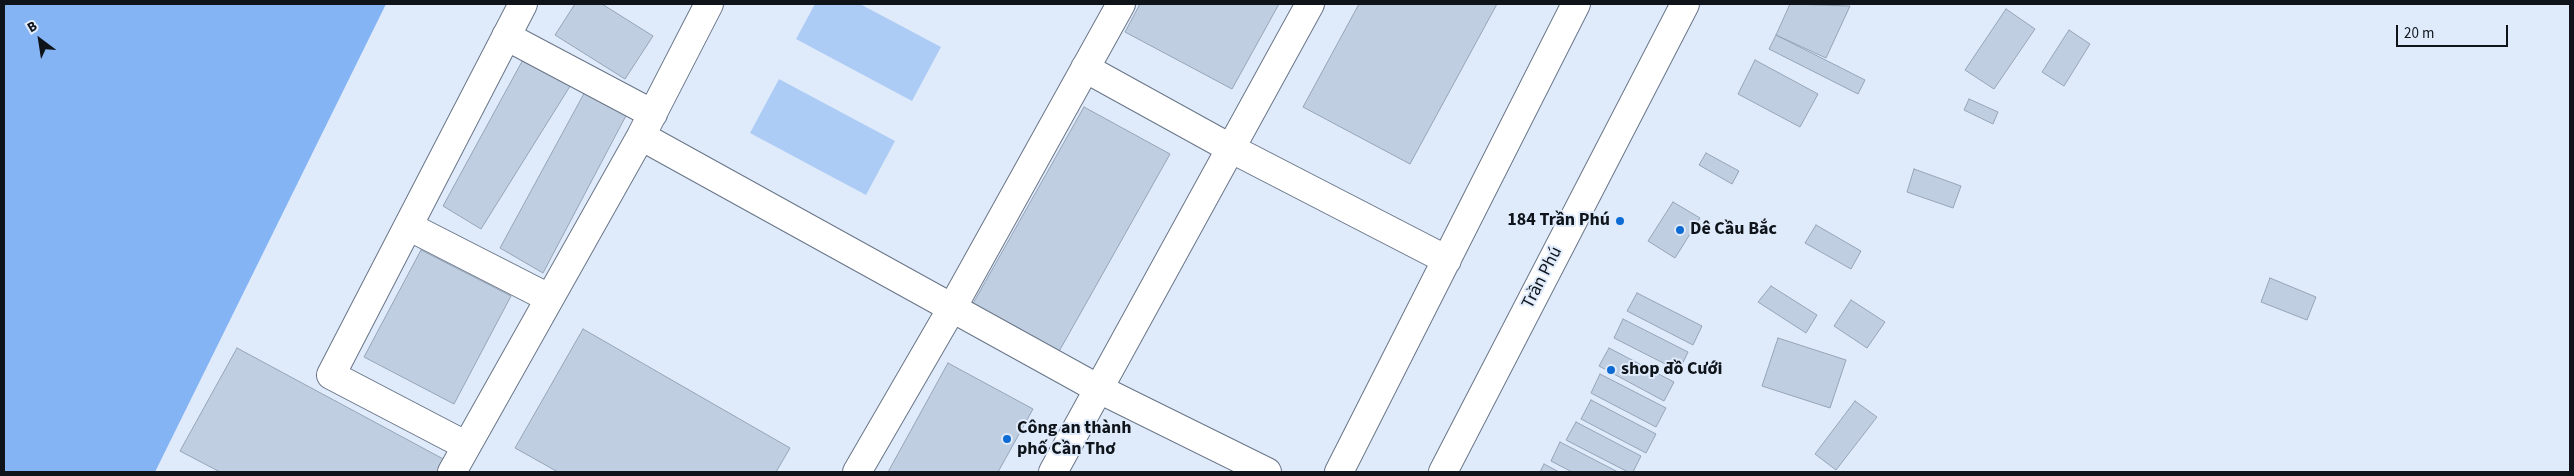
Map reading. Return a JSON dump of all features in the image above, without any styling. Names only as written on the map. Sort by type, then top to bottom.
[{"type":"street","points":[[465,445],[331,374],[523,4]]},
{"type":"street","points":[[452,472],[465,445],[647,125],[709,4]]},
{"type":"street","points":[[857,472],[952,308],[1120,4]]},
{"type":"street","points":[[1053,472],[1097,388],[1310,4]]},
{"type":"street","points":[[1339,472],[1576,4]]},
{"type":"street","name":"Trần Phú","points":[[1443,472],[1685,4]]},
{"type":"street","points":[[506,36],[647,125],[952,308],[1097,388],[1266,472]]},
{"type":"street","points":[[1085,68],[1230,148],[1447,260]]},
{"type":"street","points":[[408,226],[549,298]]},
{"type":"shaded area","points":[[4,4],[386,4],[155,472],[4,472]]},
{"type":"shaded area","points":[[815,4],[860,4],[941,47],[912,101],[796,39]]},
{"type":"shaded area","points":[[779,79],[895,141],[866,195],[750,133]]},
{"type":"building","points":[[575,4],[602,4],[653,36],[625,79],[555,35]]},
{"type":"building","points":[[1140,4],[1279,4],[1232,89],[1125,32]]},
{"type":"building","points":[[1359,4],[1497,4],[1410,164],[1303,107]]},
{"type":"building","points":[[1790,4],[1850,6],[1826,58],[1776,35]]},
{"type":"building","points":[[2006,9],[2035,29],[1994,89],[1965,70]]},
{"type":"building","points":[[2069,30],[2090,44],[2064,86],[2042,72]]},
{"type":"building","points":[[1776,35],[1865,80],[1858,94],[1769,49]]},
{"type":"building","points":[[525,56],[572,83],[481,229],[443,206]]},
{"type":"building","points":[[1755,60],[1818,94],[1800,127],[1738,94]]},
{"type":"building","points":[[587,88],[629,110],[543,273],[500,248]]},
{"type":"building","points":[[1969,99],[1998,112],[1993,124],[1964,110]]},
{"type":"building","points":[[1084,107],[1170,154],[1057,355],[971,307]]},
{"type":"building","points":[[1706,153],[1739,171],[1732,184],[1699,165]]},
{"type":"building","points":[[1914,169],[1961,186],[1953,208],[1907,192]]},
{"type":"building","points":[[1673,202],[1700,218],[1675,258],[1648,241]]},
{"type":"building","points":[[1816,225],[1861,251],[1851,269],[1805,243]]},
{"type":"building","points":[[421,250],[511,296],[454,404],[364,357]]},
{"type":"building","points":[[2270,278],[2316,297],[2307,320],[2261,302]]},
{"type":"building","points":[[1771,286],[1817,315],[1806,333],[1758,302]]},
{"type":"building","points":[[1637,293],[1702,326],[1693,345],[1627,311]]},
{"type":"building","points":[[1851,300],[1885,322],[1867,348],[1834,326]]},
{"type":"building","points":[[1623,319],[1688,352],[1679,371],[1614,338]]},
{"type":"building","points":[[583,329],[790,448],[776,472],[558,472],[515,448]]},
{"type":"building","points":[[1778,338],[1846,360],[1830,408],[1762,386]]},
{"type":"building","points":[[237,348],[447,461],[440,472],[220,472],[180,451]]},
{"type":"building","points":[[1609,348],[1674,382],[1664,401],[1599,366]]},
{"type":"building","points":[[948,363],[1033,409],[998,472],[888,472]]},
{"type":"building","points":[[1600,374],[1666,408],[1656,427],[1591,393]]},
{"type":"building","points":[[1591,400],[1656,434],[1646,453],[1581,419]]},
{"type":"building","points":[[1855,401],[1877,417],[1836,470],[1815,454]]},
{"type":"building","points":[[1576,422],[1641,456],[1633,472],[1628,472],[1566,440]]},
{"type":"building","points":[[1560,442],[1618,472],[1572,472],[1551,461]]},
{"type":"building","points":[[1544,464],[1559,472],[1540,472]]},
{"type":"place","name":"184 Trần Phú","points":[[1620,221]]},
{"type":"place","name":"Dê Cầu Bắc","points":[[1680,230]]},
{"type":"place","name":"shop đồ Cưới","points":[[1611,370]]},
{"type":"place","name":"Công an thành phố Cần Thơ","points":[[1007,439]]}]
